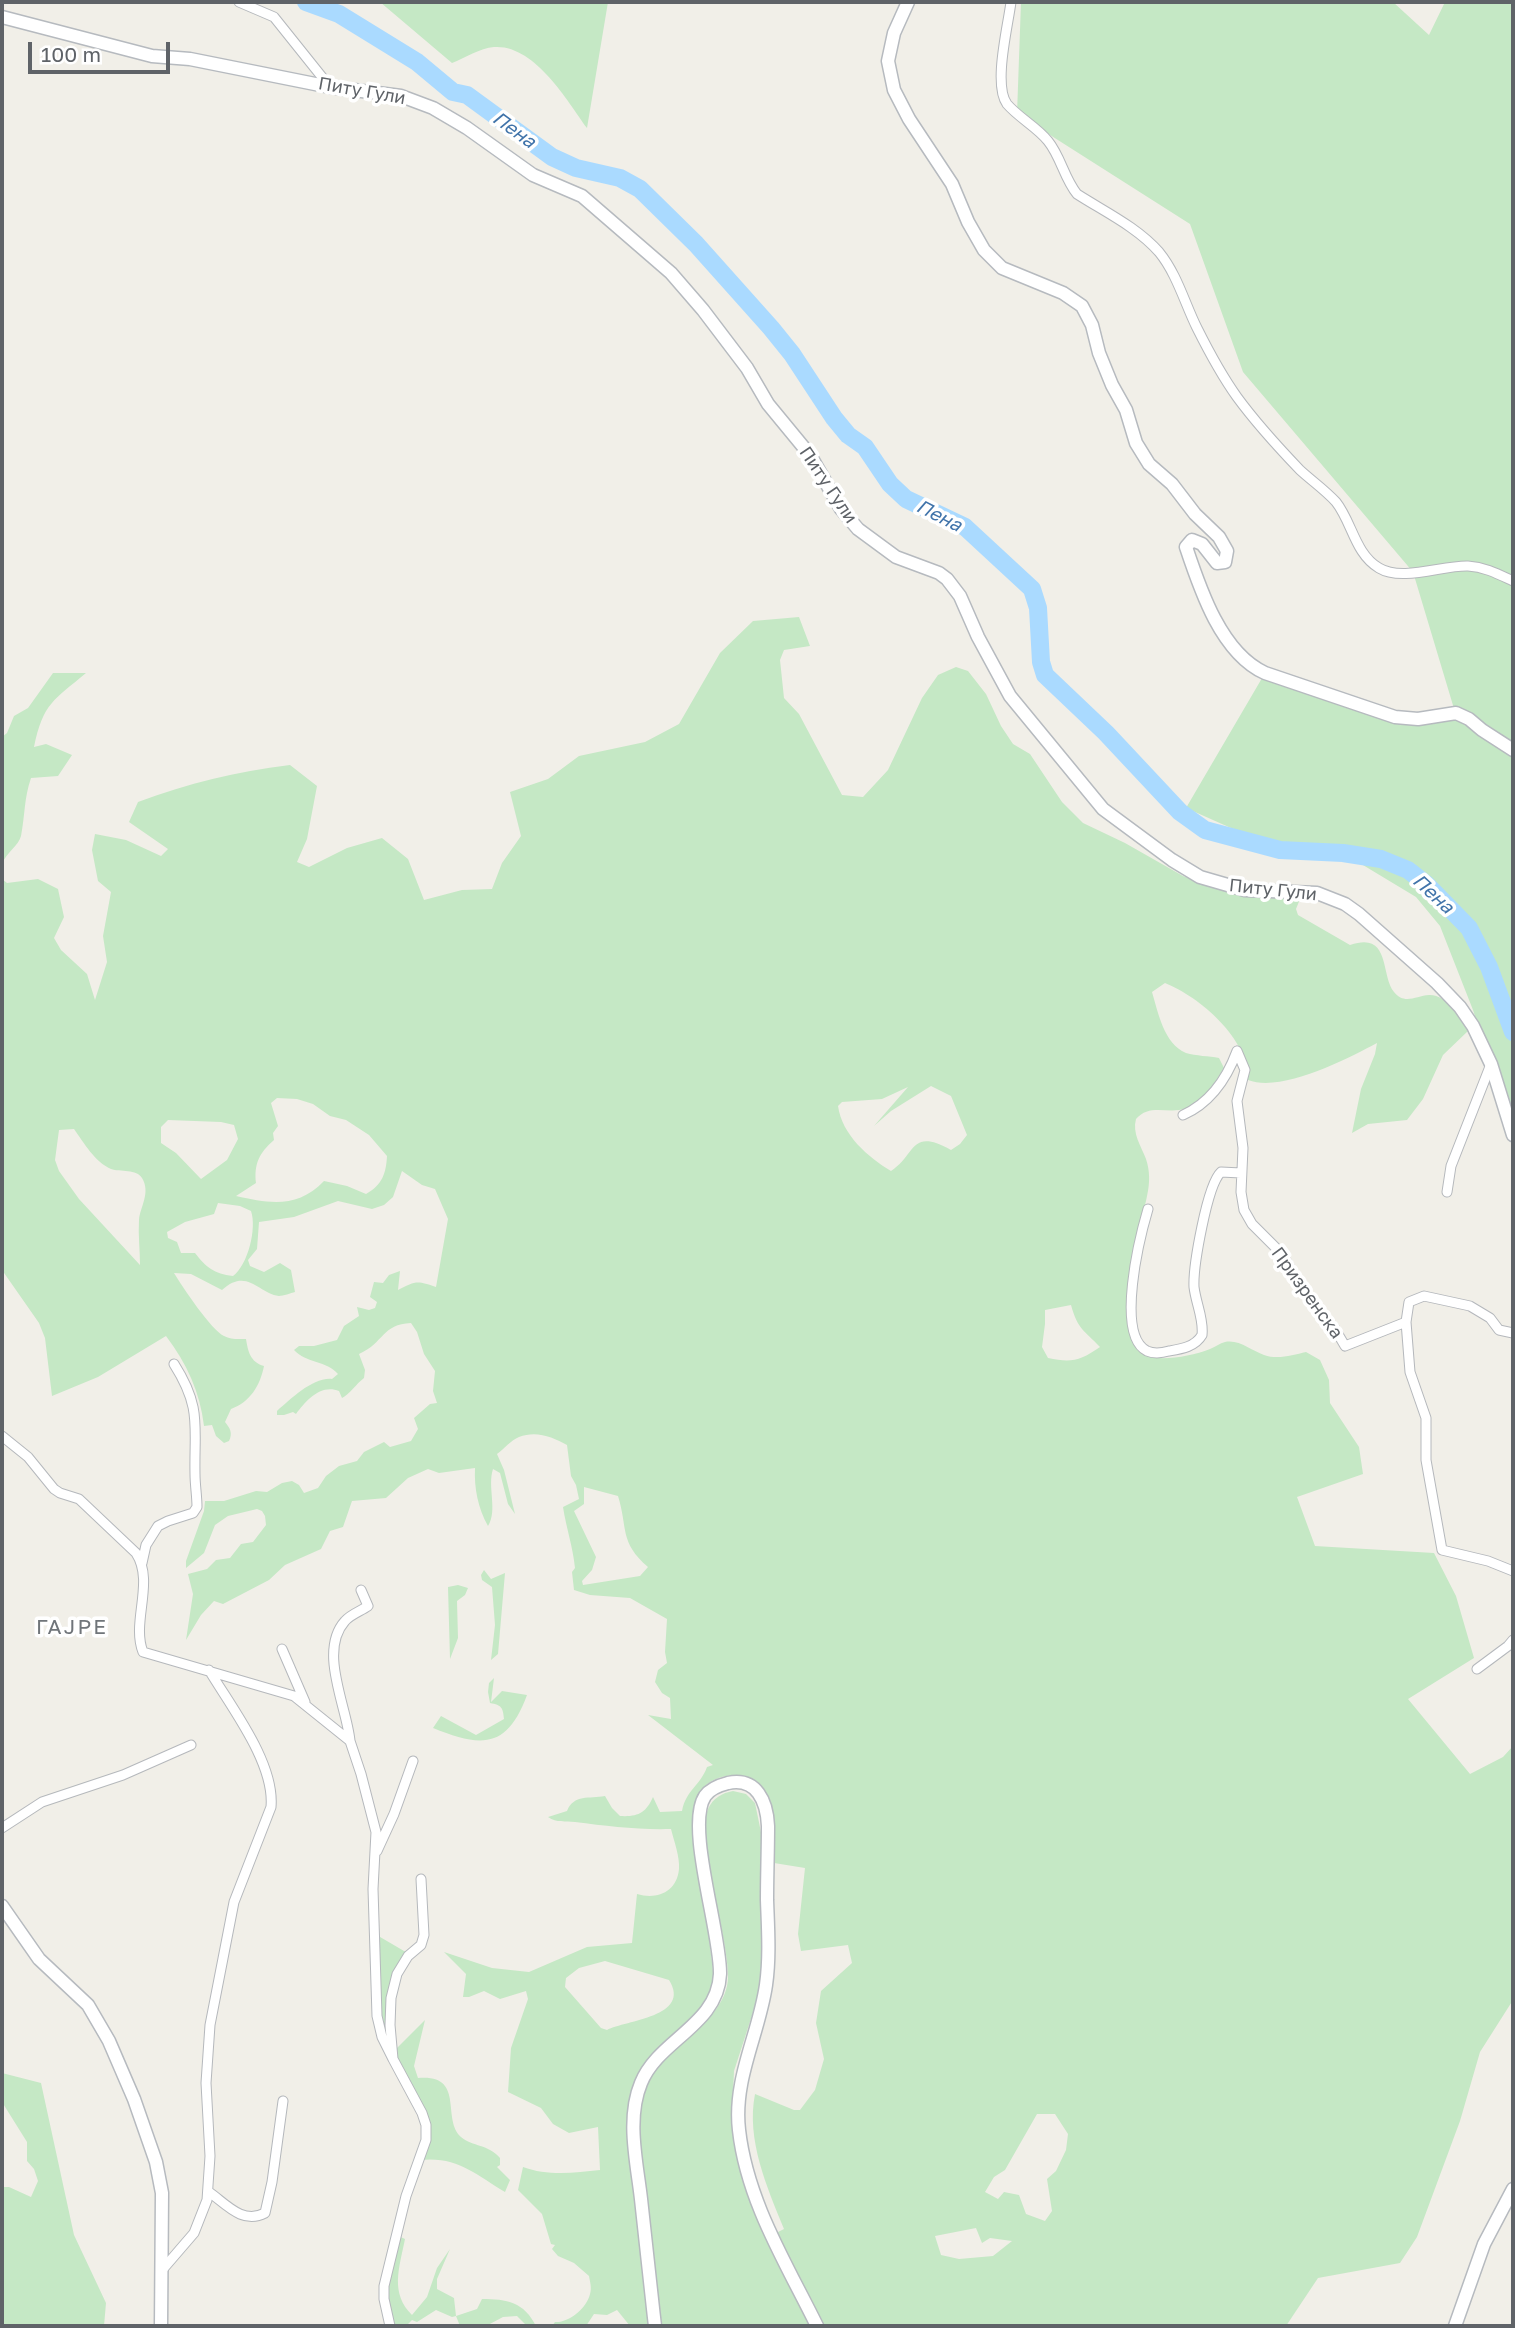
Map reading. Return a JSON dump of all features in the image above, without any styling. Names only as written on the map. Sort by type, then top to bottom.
[{"type":"street","points":[[239,2],[274,18],[330,87]]},
{"type":"street","points":[[908,2],[894,33],[887,61],[899,100],[952,184],[968,222],[984,250],[1002,268],[1063,293],[1082,306],[1093,325],[1098,353],[1126,410],[1136,443],[1149,464],[1172,484],[1195,514],[1219,537],[1227,551],[1225,562],[1217,564],[1202,544],[1192,540],[1186,547],[1203,595],[1238,654],[1249,665],[1265,673],[1395,717],[1419,719],[1456,713],[1513,750]]},
{"type":"street","points":[[1012,2],[1001,79],[1001,93],[1006,103],[1048,141],[1070,186],[1077,194],[1133,228],[1162,255],[1197,328],[1237,397],[1283,452],[1338,504],[1356,540],[1371,561],[1380,569],[1392,572],[1417,572],[1454,566],[1485,568],[1513,581]]},
{"type":"street","name":"Питу Гули","points":[[2,17],[152,56],[190,59],[330,87],[401,96],[433,108],[467,128],[533,175],[582,196],[670,273],[703,310],[747,368],[768,404],[810,455],[841,509],[858,529],[896,557],[939,573],[947,579],[960,596],[978,637],[1010,696],[1103,809],[1172,860],[1214,882],[1245,890],[1317,893],[1345,904],[1402,951],[1460,1007],[1473,1026],[1491,1063],[1513,1135]]},
{"type":"street","name":"Призренска","points":[[1183,1115],[1193,1111],[1212,1095],[1231,1066],[1237,1051],[1245,1070],[1237,1101],[1243,1148],[1241,1192],[1244,1210],[1252,1224],[1282,1254],[1308,1297],[1335,1329],[1345,1346],[1406,1322]]},
{"type":"street","points":[[1447,1192],[1451,1166],[1491,1063]]},
{"type":"street","points":[[1148,1209],[1135,1266],[1132,1318],[1140,1344],[1146,1350],[1157,1353],[1189,1346],[1202,1335],[1194,1278],[1198,1244],[1212,1187],[1221,1172],[1241,1173]]},
{"type":"street","points":[[1513,1333],[1499,1330],[1490,1318],[1470,1306],[1423,1296],[1409,1301],[1406,1322],[1410,1372],[1426,1418],[1426,1460],[1442,1550],[1488,1561],[1513,1571]]},
{"type":"street","points":[[174,1364],[186,1386],[196,1416],[197,1507],[192,1513],[158,1526],[145,1547],[140,1634],[143,1652],[155,1658],[209,1670],[286,1693],[306,1704],[350,1741]]},
{"type":"street","points":[[2,1436],[28,1457],[54,1489],[75,1496],[96,1512],[136,1553],[142,1565]]},
{"type":"street","points":[[361,1590],[368,1606],[345,1620],[335,1644],[338,1690],[374,1824],[373,1889],[378,2022],[393,2059],[422,2113],[426,2130],[423,2152],[408,2189],[384,2289],[384,2303],[390,2326]]},
{"type":"street","points":[[1477,1669],[1513,1640]]},
{"type":"street","points":[[282,1649],[306,1704]]},
{"type":"street","points":[[163,2269],[194,2233],[205,2210],[209,2192],[206,2083],[210,2025],[237,1894],[266,1823],[272,1798],[270,1784],[259,1756],[209,1670]]},
{"type":"street","points":[[2,1828],[42,1802],[123,1775],[191,1745]]},
{"type":"street","points":[[375,1856],[413,1761]]},
{"type":"street","points":[[655,2326],[635,2146],[635,2101],[649,2067],[697,2021],[711,2005],[717,1991],[719,1957],[701,1848],[699,1818],[708,1793],[720,1785],[734,1782],[750,1785],[760,1795],[766,1809],[768,1826],[767,1977],[740,2091],[738,2116],[741,2140],[750,2178],[763,2214],[817,2326]]},
{"type":"street","points":[[393,2059],[390,2016],[395,1980],[401,1965],[421,1945],[424,1935],[421,1879]]},
{"type":"street","points":[[2,1906],[39,1959],[88,2004],[109,2041],[156,2162],[162,2193],[161,2326]]},
{"type":"street","points":[[209,2192],[233,2211],[257,2216],[265,2213],[283,2101]]},
{"type":"street","points":[[1455,2326],[1484,2244],[1513,2189]]},
{"type":"green space","points":[[380,2],[608,2],[587,128],[548,76],[523,54],[509,48],[494,47],[452,63]]},
{"type":"green space","points":[[1021,2],[1393,2],[1429,35],[1445,2],[1513,2],[1513,1021],[1483,939],[1436,883],[1387,855],[1345,847],[1284,845],[1231,828],[1186,808],[1265,673],[1395,717],[1455,712],[1413,572],[1243,372],[1190,224],[1017,114]]},
{"type":"green space","points":[[799,617],[810,646],[784,650],[780,660],[784,698],[799,714],[842,795],[863,797],[888,770],[922,698],[938,675],[956,667],[968,671],[986,694],[1013,744],[1030,754],[1062,802],[1083,823],[1183,876],[1207,885],[1232,893],[1300,899],[1296,909],[1298,915],[1350,945],[1363,942],[1378,949],[1390,984],[1398,996],[1406,999],[1429,995],[1441,998],[1458,1014],[1468,1031],[1443,1055],[1423,1099],[1407,1120],[1368,1124],[1352,1133],[1361,1089],[1377,1043],[1332,1065],[1296,1078],[1262,1083],[1248,1080],[1240,1050],[1220,1021],[1207,1009],[1165,983],[1152,992],[1163,1027],[1178,1049],[1194,1055],[1219,1058],[1224,1068],[1206,1094],[1194,1104],[1179,1110],[1146,1112],[1136,1119],[1136,1134],[1146,1159],[1149,1186],[1134,1245],[1128,1284],[1129,1325],[1134,1341],[1143,1353],[1158,1358],[1191,1355],[1230,1342],[1269,1356],[1285,1357],[1306,1352],[1320,1360],[1329,1380],[1330,1403],[1359,1447],[1363,1474],[1297,1497],[1315,1546],[1434,1553],[1456,1596],[1474,1658],[1408,1699],[1470,1774],[1503,1757],[1513,1746],[1513,2000],[1480,2052],[1460,2121],[1417,2237],[1400,2263],[1318,2278],[1286,2326],[822,2326],[776,2233],[784,2229],[760,2163],[753,2129],[753,2111],[755,2094],[800,2110],[815,2090],[824,2059],[816,2023],[821,1991],[852,1963],[848,1945],[801,1951],[798,1934],[805,1868],[774,1863],[770,1801],[760,1785],[743,1777],[724,1776],[707,1784],[698,1795],[692,1828],[714,1979],[711,1991],[701,2009],[645,2064],[632,2088],[628,2134],[650,2326],[630,2326],[617,2310],[607,2315],[594,2314],[586,2326],[552,2326],[581,2309],[591,2290],[589,2276],[574,2263],[558,2256],[552,2249],[555,2245],[551,2244],[542,2214],[518,2190],[523,2167],[551,2173],[600,2170],[598,2127],[569,2133],[553,2124],[541,2108],[508,2092],[511,2048],[528,1999],[526,1991],[500,1999],[484,1991],[463,1997],[466,1974],[444,1952],[492,1968],[529,1972],[587,1947],[632,1943],[637,1894],[659,1895],[670,1889],[679,1869],[671,1829],[558,1821],[548,1817],[567,1811],[574,1802],[583,1798],[605,1796],[620,1816],[641,1813],[653,1797],[660,1812],[682,1811],[707,1767],[713,1765],[648,1715],[671,1719],[670,1698],[662,1693],[655,1682],[658,1670],[667,1663],[667,1619],[630,1598],[590,1595],[574,1590],[574,1560],[563,1507],[579,1499],[571,1476],[567,1445],[550,1437],[532,1434],[516,1438],[497,1454],[504,1470],[515,1514],[508,1504],[500,1473],[493,1469],[492,1513],[488,1526],[477,1498],[475,1468],[439,1473],[428,1469],[408,1478],[386,1498],[352,1501],[343,1527],[330,1531],[321,1549],[285,1565],[269,1580],[223,1604],[214,1601],[201,1615],[186,1640],[193,1594],[188,1574],[207,1569],[216,1560],[230,1558],[241,1544],[253,1542],[266,1525],[265,1516],[257,1509],[228,1516],[215,1525],[204,1553],[186,1568],[205,1501],[224,1501],[256,1491],[267,1492],[282,1483],[292,1481],[299,1485],[304,1493],[318,1488],[326,1476],[339,1466],[357,1461],[364,1452],[384,1442],[390,1447],[411,1441],[418,1429],[414,1418],[430,1404],[437,1403],[433,1391],[435,1371],[424,1354],[411,1323],[388,1330],[374,1345],[359,1354],[365,1370],[364,1378],[345,1396],[342,1398],[339,1391],[326,1390],[309,1399],[296,1414],[293,1412],[277,1415],[277,1411],[303,1390],[317,1381],[332,1379],[338,1374],[294,1350],[299,1346],[314,1346],[337,1340],[344,1326],[359,1316],[357,1307],[369,1310],[375,1308],[377,1302],[370,1297],[374,1282],[383,1283],[389,1275],[400,1271],[398,1290],[416,1282],[436,1287],[448,1219],[435,1189],[422,1185],[402,1171],[393,1197],[384,1205],[372,1209],[338,1201],[294,1217],[259,1222],[257,1249],[248,1260],[250,1266],[264,1272],[280,1263],[291,1270],[295,1292],[279,1296],[246,1281],[231,1284],[222,1290],[191,1274],[174,1273],[218,1332],[235,1339],[246,1339],[253,1359],[264,1366],[253,1392],[244,1402],[231,1409],[225,1422],[231,1436],[229,1441],[224,1443],[216,1436],[212,1425],[204,1426],[191,1379],[166,1336],[98,1377],[52,1396],[45,1338],[39,1323],[2,1270],[2,879],[7,883],[38,879],[58,889],[64,917],[54,938],[61,950],[87,974],[95,1000],[107,962],[103,936],[111,892],[98,881],[92,850],[95,834],[126,840],[161,856],[168,849],[129,822],[138,802],[213,779],[290,765],[317,786],[307,839],[297,862],[309,867],[347,848],[382,838],[408,859],[424,900],[462,890],[492,889],[502,863],[521,836],[510,792],[548,779],[579,756],[645,742],[679,724],[720,653],[753,621]],"holes":[[[931,1086],[951,1096],[967,1135],[951,1150],[928,1141],[921,1142],[891,1171],[850,1136],[840,1117],[838,1106],[842,1102],[882,1099],[908,1087],[874,1126],[891,1111]],[[277,1098],[297,1099],[313,1104],[330,1116],[346,1120],[369,1135],[387,1156],[382,1178],[376,1187],[366,1194],[324,1181],[304,1196],[283,1202],[236,1196],[256,1183],[259,1159],[274,1140],[273,1133],[278,1126],[271,1103]],[[168,1120],[234,1125],[238,1139],[227,1160],[201,1179],[176,1153],[161,1143],[161,1127]],[[74,1129],[90,1152],[105,1166],[140,1175],[145,1189],[139,1220],[140,1265],[79,1199],[59,1171],[55,1160],[59,1130]],[[218,1203],[240,1206],[251,1211],[253,1218],[247,1255],[233,1276],[211,1269],[195,1253],[181,1253],[177,1242],[168,1238],[167,1232],[185,1222],[214,1214]],[[1071,1305],[1079,1325],[1100,1347],[1075,1360],[1048,1358],[1042,1347],[1045,1310]],[[584,1487],[618,1496],[628,1542],[648,1567],[640,1576],[583,1585],[582,1581],[592,1570],[596,1557],[574,1511],[584,1504]],[[605,1961],[669,1980],[674,1992],[672,2002],[665,2009],[641,2020],[607,2030],[601,2028],[565,1987],[566,1978],[579,1968]],[[1037,2114],[1055,2114],[1068,2134],[1066,2150],[1056,2171],[1047,2179],[1052,2211],[1045,2221],[1026,2214],[1019,2195],[1004,2192],[998,2199],[985,2192],[994,2177],[1005,2170]],[[976,2228],[982,2243],[990,2238],[1012,2241],[993,2256],[959,2259],[941,2255],[935,2236]]]},
{"type":"green space","points":[[53,673],[86,673],[46,711],[34,747],[46,744],[72,755],[58,776],[31,778],[21,836],[2,864],[2,737],[7,733],[14,716],[28,708]]},
{"type":"green space","points":[[1343,853],[1381,859],[1408,870],[1442,898],[1469,928],[1489,967],[1513,1032],[1513,1135],[1473,1010],[1440,926],[1416,897]]},
{"type":"green space","points":[[484,1570],[491,1579],[505,1573],[498,1654],[491,1660],[495,1625],[492,1587],[482,1580]]},
{"type":"green space","points":[[458,1585],[468,1588],[465,1595],[457,1601],[458,1638],[450,1659],[448,1587]]},
{"type":"green space","points":[[494,1678],[491,1702],[502,1691],[527,1695],[519,1713],[501,1735],[490,1739],[465,1739],[433,1728],[441,1716],[476,1735],[504,1719],[501,1708],[490,1703],[489,1683]]},
{"type":"green space","points":[[733,1791],[746,1794],[755,1803],[763,1842],[763,1971],[758,1997],[734,2071],[732,2117],[767,2238],[810,2326],[662,2326],[639,2144],[639,2106],[650,2077],[661,2063],[704,2023],[725,1994],[727,1959],[709,1864],[705,1823],[712,1802]]},
{"type":"green space","points":[[375,1934],[404,1951],[412,1952],[395,1980],[393,2052],[425,2020],[414,2066],[418,2078],[442,2083],[450,2099],[455,2129],[461,2137],[491,2150],[500,2158],[500,2165],[497,2167],[510,2180],[505,2192],[455,2164],[433,2159],[420,2160],[426,2130],[380,2030]]},
{"type":"green space","points":[[2,2073],[41,2083],[74,2235],[106,2303],[104,2326],[2,2326],[2,2187],[9,2187],[31,2197],[38,2181],[34,2169],[27,2161],[27,2142],[2,2102]]},
{"type":"green space","points":[[396,2235],[405,2239],[398,2280],[405,2307],[412,2315],[427,2297],[437,2268],[450,2249],[437,2279],[437,2289],[454,2298],[456,2316],[452,2317],[436,2310],[417,2322],[412,2320],[406,2326],[390,2326],[385,2307]]},
{"type":"green space","points":[[482,2299],[499,2300],[520,2307],[536,2326],[527,2326],[517,2316],[503,2317],[486,2326],[460,2326],[456,2316],[477,2309]]},
{"type":"waterway","name":"Пена","points":[[306,2],[339,14],[417,62],[453,92],[467,95],[552,157],[576,168],[620,178],[640,189],[696,244],[771,328],[792,354],[834,418],[848,435],[865,447],[890,484],[906,499],[965,527],[1032,589],[1038,608],[1041,662],[1045,675],[1106,733],[1180,812],[1205,830],[1280,850],[1343,853],[1381,859],[1408,870],[1426,884],[1469,928],[1489,967],[1513,1032]]},
{"type":"district","name":"ГАЈРЕ","points":[[72,1627]]}]
